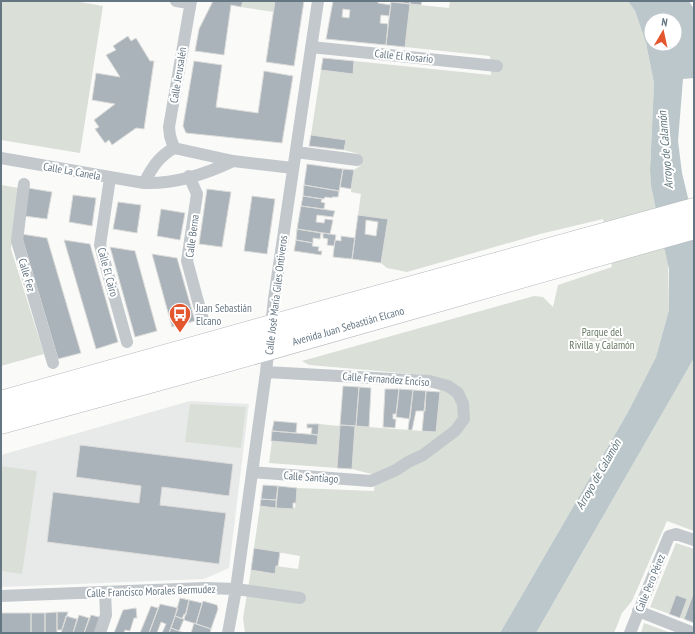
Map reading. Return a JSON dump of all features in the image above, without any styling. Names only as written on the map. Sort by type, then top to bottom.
[{"type":"highway","name":"Avenida Juan Sebastián Elcano","points":[[1,423],[269,349],[564,255],[694,209]]},
{"type":"highway","name":"Avenida Juan Sebastián Elcano","points":[[1,402],[271,326],[564,255],[694,228]]},
{"type":"street","points":[[176,1],[190,2]]},
{"type":"street","name":"Calle José María Giles Ontiveros","points":[[228,633],[236,589],[293,168],[318,1]]},
{"type":"street","name":"Calle Jerusalén","points":[[174,148],[169,127],[190,2]]},
{"type":"street","name":"Calle El Rosario","points":[[311,47],[497,66]]},
{"type":"street","points":[[144,183],[162,155],[174,148],[232,161],[293,168]]},
{"type":"street","points":[[296,152],[357,160]]},
{"type":"street","name":"Calle La Canela","points":[[1,158],[110,178],[160,184],[216,169],[232,161]]},
{"type":"street","name":"Calle Berna","points":[[189,176],[197,194],[187,261],[203,320]]},
{"type":"street","name":"Calle El Cairo","points":[[110,178],[100,245],[128,342]]},
{"type":"street","name":"Calle Fez","points":[[24,184],[17,241],[53,363]]},
{"type":"street","name":"Calle Fernandez Enciso","points":[[266,372],[429,381],[448,386],[458,393],[463,404],[464,419],[455,431],[422,455],[396,470],[370,482]]},
{"type":"street","name":"Calle Santiago","points":[[252,472],[370,482]]},
{"type":"street","name":"Calle Pero Pérez","points":[[630,633],[663,549],[671,534],[676,534],[694,540]]},
{"type":"street","name":"Calle Francisco Morales Bermudez","points":[[1,596],[205,588],[236,589],[300,598]]},
{"type":"street","points":[[100,633],[106,615],[105,592]]},
{"type":"street","points":[[638,611],[694,633]]},
{"type":"shaded area","points":[[190,401],[249,404],[229,568],[204,579],[1,587],[1,455]]},
{"type":"green space","points":[[1,1],[74,1],[103,6],[80,153],[1,140]]},
{"type":"green space","points":[[243,1],[275,1],[274,12],[241,7]]},
{"type":"green space","name":"Parque del Rivilla y Calamón","points":[[450,1],[628,1],[635,11],[643,34],[643,52],[648,52],[654,83],[650,171],[651,186],[668,260],[669,310],[656,357],[628,412],[500,633],[245,633],[243,618],[251,570],[274,574],[276,566],[298,569],[300,556],[254,548],[260,506],[295,509],[297,488],[374,491],[375,475],[352,469],[355,426],[436,432],[440,392],[439,387],[425,375],[309,365],[302,361],[534,296],[543,297],[553,307],[558,285],[612,267],[603,219],[540,234],[407,272],[387,268],[381,263],[388,219],[358,215],[361,194],[351,192],[354,170],[361,165],[359,154],[344,150],[345,140],[311,135],[321,70],[352,74],[354,61],[491,75],[490,56],[405,47],[410,4],[449,8]]},
{"type":"green space","points":[[1,185],[19,188],[11,249],[44,354],[1,366]]},
{"type":"green space","points":[[694,358],[694,531],[667,521],[632,601],[622,613],[614,633],[536,633]]},
{"type":"green space","points":[[190,404],[246,407],[241,448],[185,442]]},
{"type":"green space","points":[[319,424],[340,426],[337,468],[269,463],[272,441],[317,445]]},
{"type":"green space","points":[[1,466],[37,471],[22,574],[1,571]]},
{"type":"green space","points":[[676,543],[694,549],[694,592],[684,619],[650,607]]},
{"type":"green space","points":[[644,623],[671,633],[641,633]]},
{"type":"water","name":"Arroyo de Calamón","points":[[628,1],[689,1],[694,9],[694,78],[683,79],[678,141],[682,173],[694,223],[694,358],[536,633],[500,633],[628,412],[656,357],[669,310],[669,269],[651,186],[650,171],[654,83],[648,52],[683,52],[683,12],[643,12],[643,34],[635,11]]},
{"type":"building","points":[[213,1],[243,1],[241,7],[231,5],[224,55],[195,51],[199,29]]},
{"type":"building","points":[[275,1],[304,1],[294,66],[266,62]]},
{"type":"building","points":[[333,1],[378,1],[378,3],[391,5],[389,16],[381,15],[380,23],[388,24],[386,45],[326,39]],"holes":[[[343,9],[350,10],[349,18],[342,17]]]},
{"type":"building","points":[[391,1],[410,1],[410,4]]},
{"type":"building","points":[[410,1],[422,1],[421,5],[410,4]]},
{"type":"building","points":[[391,2],[410,4],[405,47],[386,45]]},
{"type":"building","points":[[128,36],[131,41],[136,38],[150,61],[154,61],[144,129],[136,128],[112,145],[109,140],[105,143],[95,129],[99,127],[94,120],[115,104],[92,100],[96,73],[120,77],[106,55],[116,50],[113,46]]},
{"type":"building","points":[[323,58],[354,61],[353,74],[321,70]]},
{"type":"building","points":[[194,61],[222,65],[216,107],[258,113],[264,71],[293,76],[282,143],[186,133],[183,126]]},
{"type":"building","points":[[311,135],[346,140],[344,150],[309,146]]},
{"type":"building","points":[[307,164],[343,169],[339,191],[304,185]]},
{"type":"building","points":[[343,169],[354,170],[351,189],[340,187]]},
{"type":"building","points":[[304,185],[339,191],[338,197],[325,197],[324,199],[303,196]]},
{"type":"building","points":[[28,188],[52,192],[47,219],[24,216]]},
{"type":"building","points":[[207,189],[231,192],[222,247],[199,244]]},
{"type":"building","points":[[73,195],[96,198],[92,226],[69,222]]},
{"type":"building","points":[[252,196],[275,199],[267,254],[244,251]]},
{"type":"building","points":[[303,196],[322,199],[321,202],[325,203],[324,209],[301,206]]},
{"type":"building","points":[[118,202],[141,205],[137,233],[113,229]]},
{"type":"building","points":[[301,206],[335,211],[333,217],[317,215],[316,222],[324,223],[325,219],[333,220],[330,234],[297,229]]},
{"type":"building","points":[[161,209],[185,213],[180,240],[157,236]]},
{"type":"building","points":[[358,215],[388,219],[381,263],[352,259]],"holes":[[[366,220],[378,222],[376,236],[365,234]]]},
{"type":"building","points":[[297,229],[321,233],[320,239],[313,238],[313,243],[296,240]]},
{"type":"building","points":[[323,233],[336,235],[334,246],[327,245],[328,239],[323,238]]},
{"type":"building","points":[[21,234],[47,238],[81,353],[58,359]]},
{"type":"building","points":[[341,236],[355,238],[352,259],[333,257],[335,240],[341,241]]},
{"type":"building","points":[[64,240],[90,244],[118,342],[96,349]]},
{"type":"building","points":[[296,240],[313,243],[312,246],[319,247],[318,251],[322,251],[321,255],[294,251]]},
{"type":"building","points":[[110,247],[135,251],[157,331],[135,337]]},
{"type":"building","points":[[152,254],[177,258],[195,321],[172,327]]},
{"type":"building","points":[[343,386],[359,387],[356,426],[340,425]]},
{"type":"building","points":[[359,387],[371,388],[369,427],[356,426]]},
{"type":"building","points":[[385,389],[399,389],[396,414],[393,414],[393,419],[396,419],[395,428],[383,427]]},
{"type":"building","points":[[399,389],[413,390],[410,419],[396,417]]},
{"type":"building","points":[[413,390],[426,391],[425,411],[416,411],[412,430],[408,430]]},
{"type":"building","points":[[426,391],[440,392],[436,432],[422,431]]},
{"type":"building","points":[[274,421],[297,423],[296,433],[272,431]]},
{"type":"building","points":[[307,424],[319,424],[318,435],[311,434],[312,428],[307,428]]},
{"type":"building","points":[[340,425],[355,426],[352,469],[337,468]]},
{"type":"building","points":[[272,431],[318,435],[317,445],[271,441]]},
{"type":"building","points":[[80,445],[233,464],[229,496],[162,487],[160,505],[226,513],[219,564],[47,542],[53,492],[139,503],[141,486],[76,477]]},
{"type":"building","points":[[263,485],[278,486],[276,500],[261,499]]},
{"type":"building","points":[[278,486],[297,488],[296,503],[293,503],[293,508],[295,509],[276,508]]},
{"type":"building","points":[[261,499],[276,500],[276,508],[260,506]]},
{"type":"building","points":[[254,548],[280,552],[275,574],[251,570]]},
{"type":"building","points":[[694,592],[694,623],[684,619]]},
{"type":"building","points":[[676,595],[687,599],[680,618],[669,614]]},
{"type":"building","points":[[180,598],[189,600],[186,615],[184,614],[182,619],[175,616]]},
{"type":"building","points":[[189,600],[202,603],[196,624],[184,620]]},
{"type":"building","points":[[203,601],[217,605],[218,609],[211,629],[196,624]]},
{"type":"building","points":[[160,604],[178,608],[169,633],[162,633],[166,624],[161,622],[157,633],[149,633]]},
{"type":"building","points":[[151,606],[158,608],[149,633],[140,633]]},
{"type":"building","points":[[136,608],[137,618],[134,618],[130,631],[125,630],[124,633],[114,633],[123,610]]},
{"type":"building","points":[[57,612],[57,633],[45,633],[45,613]]},
{"type":"building","points":[[57,612],[68,612],[62,630],[57,630]]},
{"type":"building","points":[[1,613],[31,613],[31,633],[1,633]]},
{"type":"building","points":[[31,613],[45,613],[45,633],[31,633]]},
{"type":"building","points":[[79,615],[89,618],[84,633],[73,633]]},
{"type":"building","points":[[91,615],[103,618],[97,633],[84,633]]},
{"type":"building","points":[[66,616],[77,619],[73,633],[61,633]]},
{"type":"building","points":[[175,616],[184,619],[179,631],[171,628]]},
{"type":"building","points":[[194,623],[211,629],[210,633],[191,633]]},
{"type":"building","points":[[171,628],[179,631],[185,633],[169,633]]},
{"type":"place","name":"Juan Sebastián Elcano","points":[[180,334]]}]
